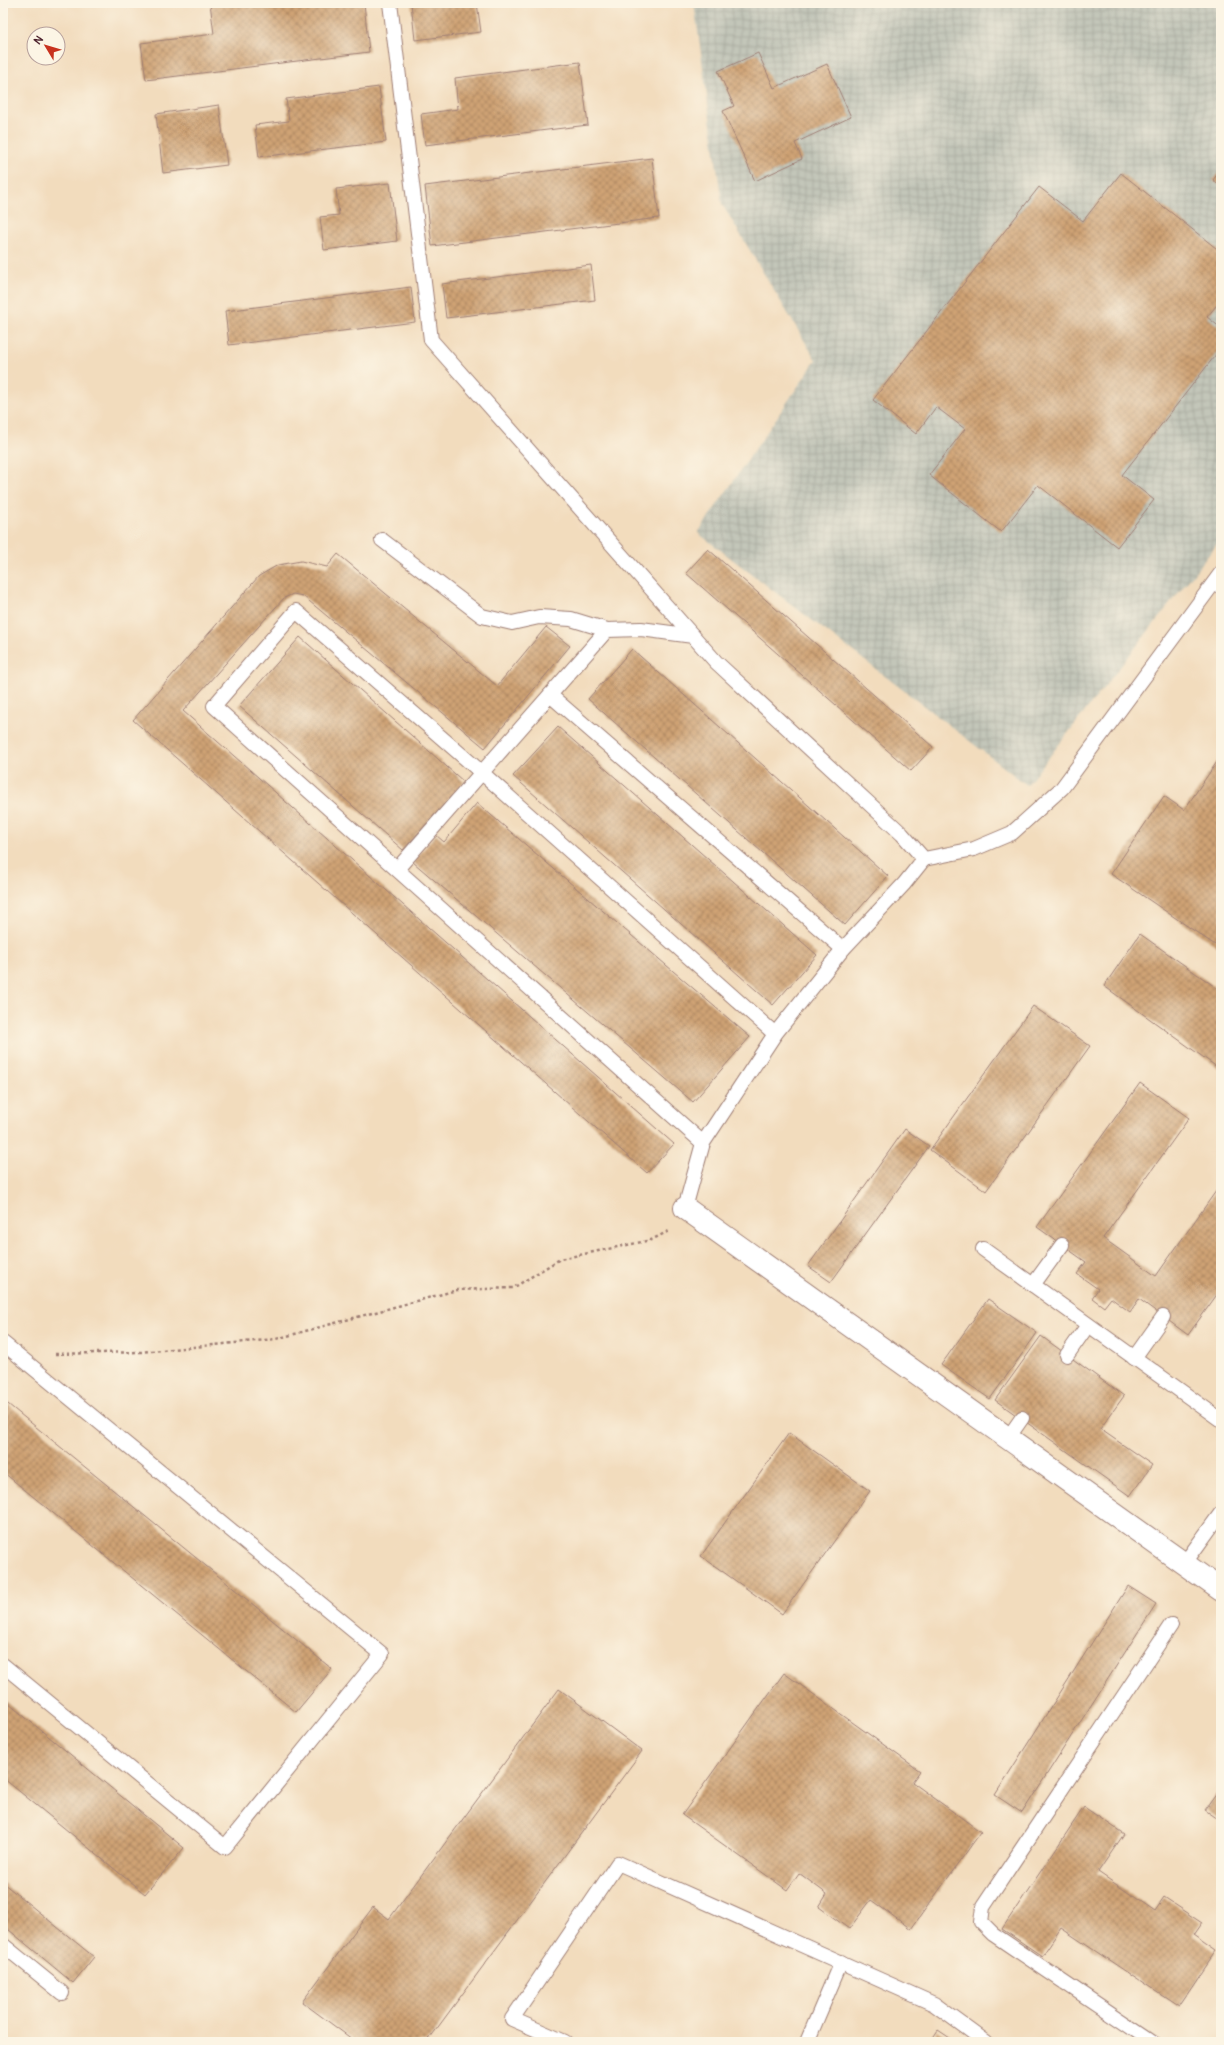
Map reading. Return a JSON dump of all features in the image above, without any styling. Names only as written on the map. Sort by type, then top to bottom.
[{"type":"street","points":[[692,1212],[1221,1590]]},
{"type":"lane","points":[[390,3],[431,340],[716,662],[902,834],[924,859]]},
{"type":"lane","points":[[382,540],[482,616],[512,623],[539,617],[571,619],[607,630],[641,629],[692,636]]},
{"type":"lane","points":[[692,1212],[703,1143],[775,1034],[843,949],[904,884],[924,859],[974,849],[1012,833],[1062,788],[1221,573]]},
{"type":"lane","points":[[703,1143],[398,868],[214,706],[296,611],[481,772],[775,1034]]},
{"type":"lane","points":[[398,868],[607,630]]},
{"type":"lane","points":[[550,695],[843,949]]},
{"type":"lane","points":[[1033,1285],[1062,1245]]},
{"type":"lane","points":[[983,1250],[1221,1420]]},
{"type":"lane","points":[[1134,1358],[1163,1317]]},
{"type":"lane","points":[[1067,1355],[1088,1325]]},
{"type":"lane","points":[[3,1343],[382,1654],[225,1846],[3,1665]]},
{"type":"lane","points":[[1008,1438],[1022,1418]]},
{"type":"lane","points":[[1184,1564],[1221,1513]]},
{"type":"lane","points":[[1153,2042],[993,1934],[981,1922],[983,1907],[1170,1625]]},
{"type":"lane","points":[[565,2042],[512,2019],[618,1863],[934,2004],[986,2042]]},
{"type":"lane","points":[[3,1945],[62,1994]]},
{"type":"lane","points":[[807,2042],[841,1962]]},
{"type":"path","points":[[17,1355],[141,1352],[276,1339],[457,1290],[513,1288],[560,1259],[651,1240],[692,1212]]},
{"type":"shaded area","points":[[694,3],[1221,3],[1221,539],[1027,785],[698,533],[816,360],[722,204]]},
{"type":"building","points":[[210,3],[364,3],[369,52],[146,80],[141,43],[214,34]]},
{"type":"building","points":[[411,3],[477,3],[481,32],[415,40]]},
{"type":"building","points":[[758,53],[774,88],[827,64],[851,117],[795,143],[802,159],[755,181],[723,111],[734,106],[718,71]]},
{"type":"building","points":[[580,62],[588,125],[425,145],[421,114],[458,109],[455,78]]},
{"type":"building","points":[[379,87],[386,142],[259,157],[255,125],[289,121],[286,99]]},
{"type":"building","points":[[219,105],[227,165],[163,173],[156,114]]},
{"type":"building","points":[[652,158],[659,218],[432,246],[425,186]]},
{"type":"building","points":[[1221,169],[1221,186],[1213,180]]},
{"type":"building","points":[[1121,173],[1221,252],[1221,300],[1207,317],[1221,328],[1221,348],[1122,475],[1154,500],[1117,547],[1038,485],[1001,532],[929,475],[965,429],[936,407],[916,434],[873,400],[1039,187],[1083,221]]},
{"type":"building","points":[[390,183],[397,241],[324,250],[320,217],[339,215],[336,189]]},
{"type":"building","points":[[591,265],[595,300],[446,318],[442,284]]},
{"type":"building","points":[[411,287],[415,322],[229,345],[225,311]]},
{"type":"building","points":[[708,549],[933,747],[911,771],[686,573]]},
{"type":"building","points":[[338,554],[497,686],[546,627],[570,646],[485,748],[303,596],[293,594],[284,598],[183,711],[674,1144],[647,1173],[133,720],[259,576],[278,565],[301,561],[327,567]]},
{"type":"building","points":[[300,637],[464,782],[403,850],[239,706]]},
{"type":"building","points":[[632,649],[888,876],[845,925],[588,699]]},
{"type":"building","points":[[558,727],[817,955],[773,1005],[513,776]]},
{"type":"building","points":[[1221,756],[1221,949],[1111,874],[1164,796],[1184,810]]},
{"type":"building","points":[[477,803],[750,1037],[693,1102],[413,862],[436,835],[444,842]]},
{"type":"building","points":[[1140,934],[1221,991],[1221,1070],[1104,986]]},
{"type":"building","points":[[1033,1006],[1090,1046],[986,1191],[930,1150]]},
{"type":"building","points":[[1140,1083],[1189,1118],[1103,1238],[1156,1276],[1221,1184],[1221,1289],[1188,1335],[1139,1299],[1130,1312],[1111,1298],[1104,1307],[1092,1298],[1098,1289],[1077,1274],[1086,1262],[1037,1227]]},
{"type":"building","points":[[905,1129],[929,1146],[831,1282],[808,1266]]},
{"type":"building","points":[[988,1299],[1037,1333],[990,1399],[941,1365]]},
{"type":"building","points":[[1041,1336],[1124,1396],[1100,1429],[1152,1465],[1130,1496],[995,1400]]},
{"type":"building","points":[[3,1400],[332,1669],[296,1712],[3,1472]]},
{"type":"building","points":[[789,1433],[870,1491],[782,1614],[701,1556]]},
{"type":"building","points":[[1128,1586],[1156,1604],[1022,1813],[995,1795]]},
{"type":"building","points":[[784,1673],[920,1771],[912,1782],[981,1832],[911,1929],[871,1900],[849,1929],[819,1907],[827,1894],[799,1873],[787,1890],[682,1815]]},
{"type":"building","points":[[559,1689],[642,1751],[427,2042],[356,2042],[302,2002],[373,1907],[389,1919]]},
{"type":"building","points":[[3,1699],[184,1848],[145,1894],[3,1778]]},
{"type":"building","points":[[1221,1788],[1221,1821],[1205,1810]]},
{"type":"building","points":[[1084,1807],[1124,1834],[1098,1872],[1155,1911],[1164,1898],[1202,1923],[1193,1936],[1216,1952],[1179,2007],[1061,1928],[1042,1956],[1002,1929]]},
{"type":"building","points":[[3,1883],[94,1957],[73,1983],[3,1925]]},
{"type":"building","points":[[938,2030],[956,2042],[930,2042]]}]
